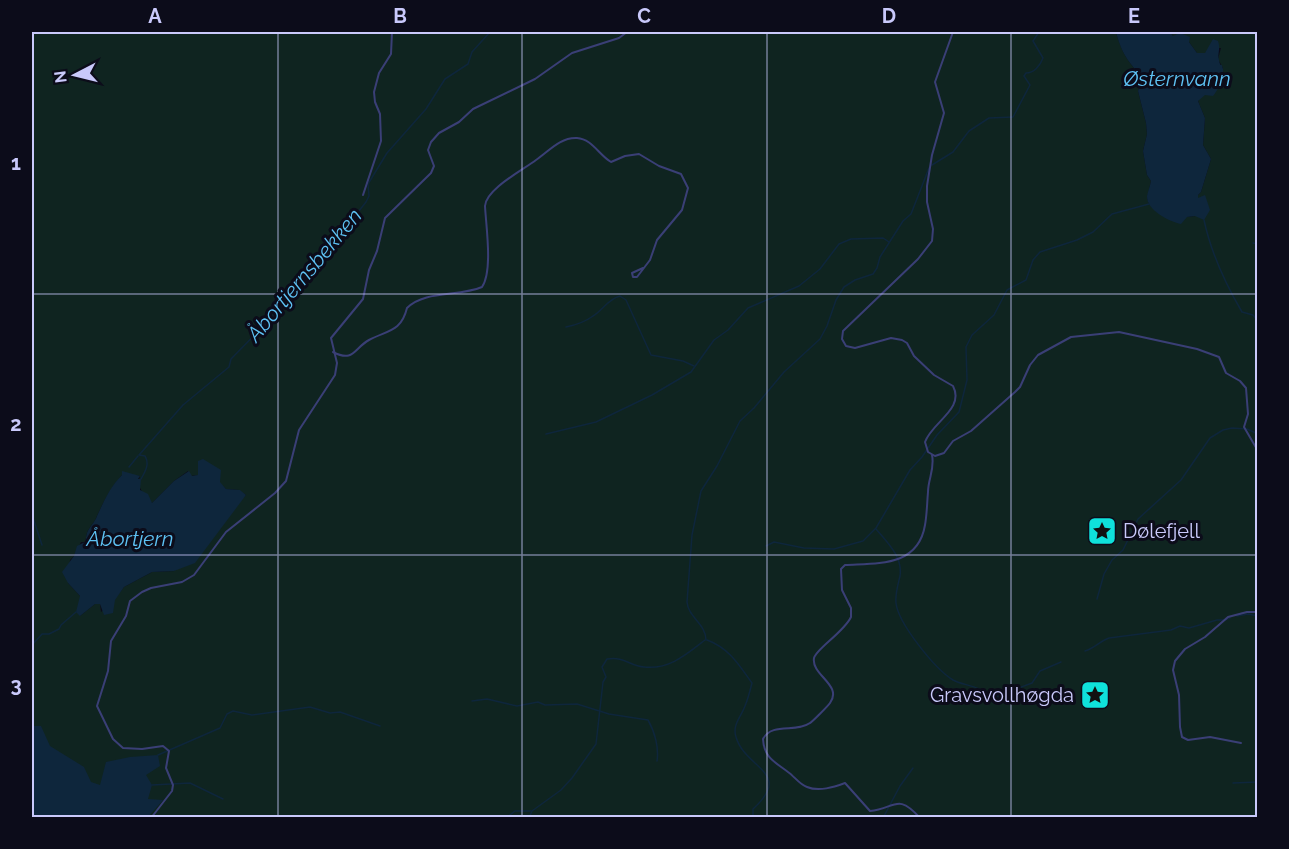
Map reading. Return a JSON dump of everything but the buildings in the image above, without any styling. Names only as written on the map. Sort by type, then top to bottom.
[{"type":"street","points":[[363,195],[381,141],[380,114],[374,92],[379,73],[391,54],[392,32]]},
{"type":"street","points":[[495,33],[504,32]]},
{"type":"street","points":[[151,818],[172,791],[173,785],[166,768],[169,751],[163,746],[142,749],[123,748],[110,734],[97,706],[108,671],[111,640],[124,621],[128,606],[134,597],[151,588],[182,582],[194,575],[226,532],[281,488],[288,474],[299,430],[335,375],[337,368],[330,338],[363,299],[369,270],[377,251],[385,218],[431,173],[434,166],[428,147],[439,133],[459,122],[473,109],[508,90],[535,79],[562,58],[619,38],[627,32]]},
{"type":"street","points":[[920,818],[911,808],[902,804],[891,804],[870,811],[845,783],[831,788],[807,788],[787,771],[772,763],[765,752],[763,739],[770,731],[808,724],[830,702],[832,695],[828,681],[816,670],[813,662],[816,653],[835,638],[851,617],[851,609],[842,590],[841,569],[845,566],[888,563],[898,560],[916,546],[925,525],[928,488],[934,463],[925,442],[931,430],[954,405],[956,395],[953,386],[934,375],[914,356],[902,340],[891,338],[851,348],[846,346],[842,336],[849,325],[923,254],[932,240],[933,229],[927,202],[927,186],[932,155],[944,113],[935,82],[953,32]]},
{"type":"street","points":[[333,352],[344,356],[354,354],[369,340],[400,324],[407,308],[423,298],[482,287],[486,279],[486,199],[513,175],[552,147],[567,140],[584,140],[611,162],[625,156],[639,154],[658,166],[681,174],[686,182],[688,193],[682,210],[657,240],[652,256],[643,268]]},
{"type":"street","points":[[932,455],[940,456],[944,453],[952,441],[971,431],[1015,392],[1033,360],[1043,351],[1071,337],[1113,332],[1197,349],[1220,357],[1226,373],[1240,381],[1246,388],[1248,414],[1244,428],[1257,451]]},
{"type":"street","points":[[1241,742],[1210,737],[1192,741],[1182,736],[1179,695],[1173,666],[1185,649],[1200,641],[1228,617],[1257,612]]},
{"type":"green space","points":[[32,32],[1116,32],[1128,60],[1145,78],[1138,91],[1146,123],[1147,134],[1143,151],[1147,175],[1151,181],[1147,198],[1149,204],[1187,217],[1195,216],[1200,198],[1197,198],[1211,159],[1203,145],[1205,118],[1198,101],[1223,68],[1218,59],[1221,48],[1209,48],[1205,54],[1197,53],[1189,42],[1173,36],[1170,32],[1257,32],[1257,817],[32,817]],"holes":[[[188,471],[191,476],[210,478],[226,489],[239,490],[246,495],[174,571],[152,572],[124,587],[101,612],[100,604],[95,604],[80,616],[80,596],[68,583],[70,560],[81,542],[85,542],[88,531],[118,480],[122,475],[140,476],[140,488],[152,503],[174,481]]]},
{"type":"water","name":"Østernvann","points":[[1116,32],[1170,32],[1173,36],[1180,33],[1190,37],[1189,42],[1197,53],[1205,53],[1213,39],[1218,41],[1220,64],[1223,69],[1222,80],[1213,96],[1205,95],[1198,101],[1205,118],[1203,145],[1211,159],[1201,192],[1198,195],[1198,198],[1205,195],[1210,210],[1204,220],[1195,216],[1187,217],[1181,224],[1176,223],[1165,218],[1150,206],[1147,196],[1151,181],[1147,175],[1143,151],[1147,134],[1146,123],[1138,91],[1145,78],[1128,60]]},
{"type":"water","name":"Åbortjern","points":[[203,459],[221,470],[220,482],[226,489],[240,490],[246,495],[195,563],[174,571],[152,572],[124,587],[115,600],[113,613],[104,615],[100,604],[95,604],[80,616],[76,612],[80,596],[62,572],[74,556],[77,546],[85,542],[88,531],[111,489],[122,475],[122,471],[140,476],[138,479],[141,479],[140,490],[148,494],[152,503],[174,481],[189,471],[192,476],[198,475],[198,461]]},
{"type":"water","points":[[32,726],[41,726],[50,746],[84,767],[91,782],[100,785],[106,762],[158,755],[160,766],[146,775],[152,785],[148,799],[163,800],[148,817],[32,817]]},
{"type":"waterway","name":"Åbortjernsbekken","points":[[141,479],[147,462],[145,456],[139,455],[183,405],[229,367],[231,359],[287,302],[366,202],[369,196],[368,184],[387,153],[426,109],[445,79],[468,64],[472,52],[490,32]]},
{"type":"waterway","points":[[932,165],[953,152],[969,131],[989,118],[1013,117],[1030,85],[1024,76],[1032,72],[1043,58],[1033,41],[1039,32]]},
{"type":"waterway","points":[[706,640],[703,629],[690,612],[687,602],[692,535],[701,491],[717,466],[740,421],[784,372],[820,339],[836,300],[844,287],[855,280],[873,274],[880,257],[903,221],[911,214],[929,168]]},
{"type":"waterway","points":[[766,546],[774,542],[804,548],[834,549],[863,541],[876,528],[910,470],[937,435],[959,412],[967,380],[966,347],[972,335],[994,315],[1007,290],[1026,280],[1033,260],[1040,252],[1077,240],[1093,232],[1112,214],[1149,204]]},
{"type":"waterway","points":[[1204,220],[1224,279],[1242,312],[1253,315],[1258,321]]},
{"type":"waterway","points":[[546,434],[596,422],[652,395],[691,372],[714,340],[728,330],[748,308],[799,286],[820,269],[839,244],[851,239],[883,238],[889,242]]},
{"type":"waterway","points":[[1253,243],[1258,244]]},
{"type":"waterway","points":[[566,327],[587,320],[620,296],[626,300],[651,355],[683,361],[694,366]]},
{"type":"waterway","points":[[1097,599],[1104,574],[1112,560],[1123,550],[1138,519],[1181,480],[1210,438],[1223,430],[1232,428],[1247,429],[1258,434]]},
{"type":"waterway","points":[[129,467],[138,456]]},
{"type":"waterway","points":[[32,515],[42,545]]},
{"type":"waterway","points":[[876,529],[893,550],[899,562],[900,576],[896,603],[903,622],[928,656],[953,680],[995,697],[1032,683],[1040,671],[1061,662]]},
{"type":"waterway","points":[[32,645],[42,634],[49,634],[59,629],[76,612]]},
{"type":"waterway","points":[[1237,616],[1248,614],[1258,616]]},
{"type":"waterway","points":[[1085,651],[1109,638],[1171,630],[1180,626],[1189,628],[1230,618]]},
{"type":"waterway","points":[[529,818],[532,811],[561,790],[572,778],[596,744],[603,682],[606,677],[602,667],[607,659],[618,659],[644,667],[662,666],[677,660],[705,640]]},
{"type":"waterway","points":[[707,640],[727,652],[752,683],[735,733],[741,748],[768,778],[769,787],[764,797],[753,809],[753,818]]},
{"type":"waterway","points":[[472,701],[487,699],[517,706],[538,702],[545,705],[577,704],[609,714],[648,720],[656,740],[657,761]]},
{"type":"waterway","points":[[158,755],[220,728],[227,714],[233,711],[252,715],[310,707],[330,713],[340,712],[380,726]]},
{"type":"waterway","points":[[883,818],[900,786],[913,768]]},
{"type":"waterway","points":[[1233,783],[1258,782]]},
{"type":"waterway","points":[[152,785],[190,783],[223,799]]},
{"type":"waterway","points":[[506,818],[515,811],[531,811]]},
{"type":"place","name":"Dølefjell","points":[[1102,531]]},
{"type":"place","name":"Gravsvollhøgda","points":[[1095,695]]}]
